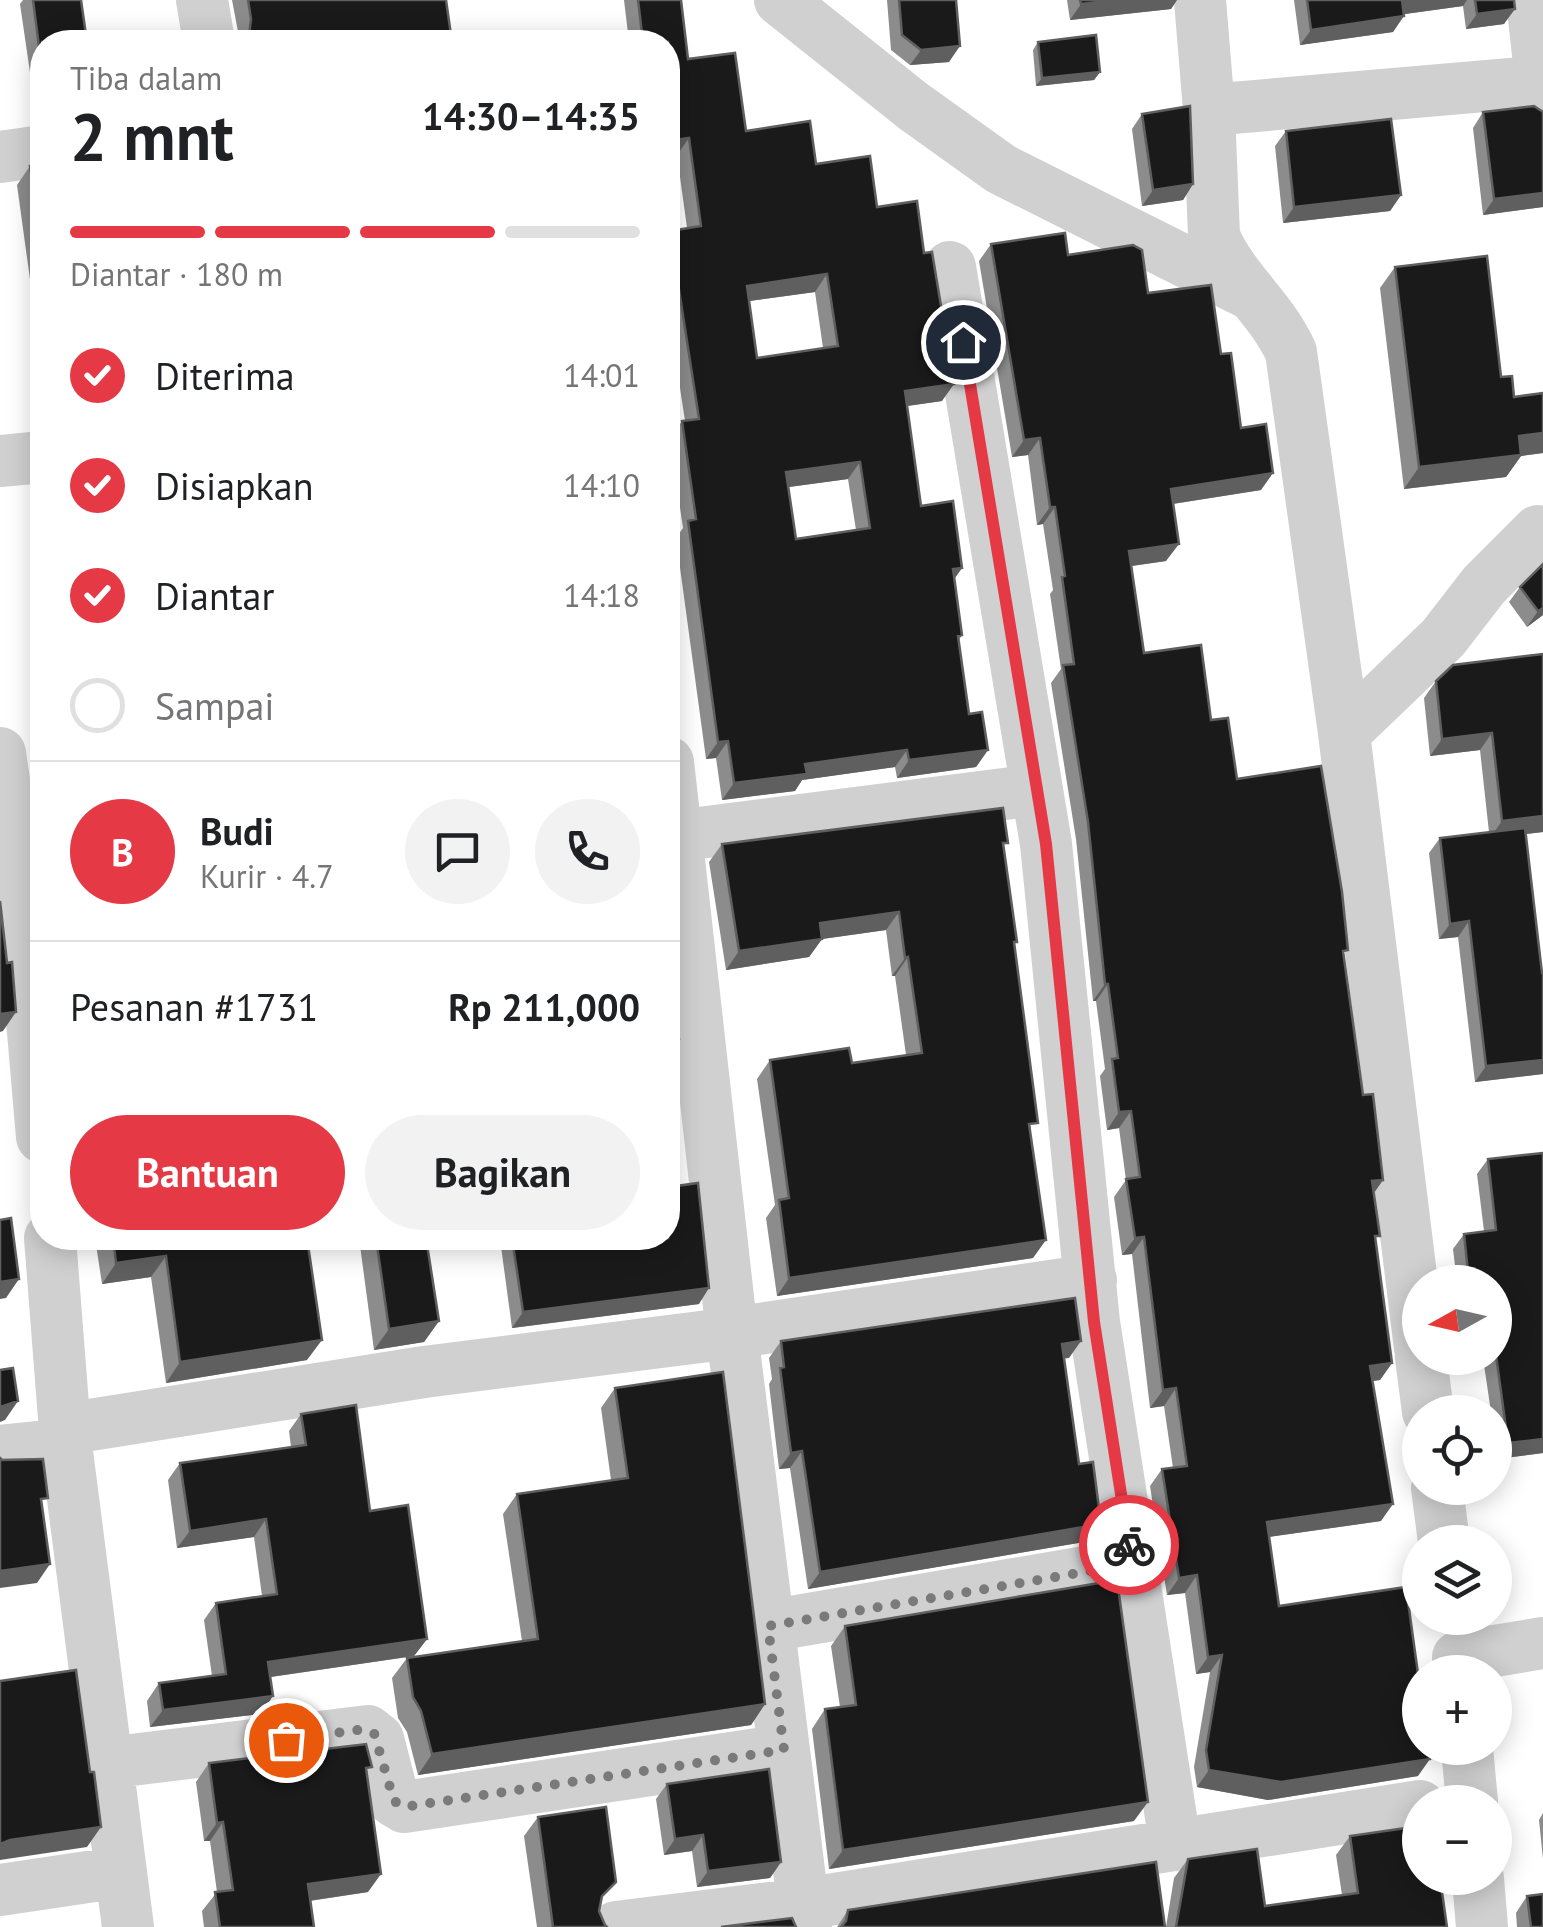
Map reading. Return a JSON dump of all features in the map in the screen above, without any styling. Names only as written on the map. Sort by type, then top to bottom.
[{"type":"street","points":[[202,0],[207,30]]},
{"type":"street","points":[[780,0],[925,115],[1001,169],[1250,294]]},
{"type":"street","points":[[1200,0],[1214,236],[1222,255],[1280,329],[1291,352],[1344,733],[1410,1265]]},
{"type":"street","points":[[1209,110],[1542,88],[1532,0]]},
{"type":"street","points":[[0,156],[30,152]]},
{"type":"street","points":[[950,267],[1046,844],[1090,1280],[1175,1843]]},
{"type":"street","points":[[0,460],[30,458]]},
{"type":"street","points":[[1344,733],[1442,638],[1484,585],[1538,531]]},
{"type":"street","points":[[0,753],[30,958]]},
{"type":"street","points":[[680,835],[1036,790]]},
{"type":"street","points":[[680,872],[804,1915]]},
{"type":"street","points":[[51,1250],[66,1436],[128,1927]]},
{"type":"street","points":[[0,1451],[424,1372],[732,1333],[1090,1280]]},
{"type":"street","points":[[768,1626],[1132,1564]]},
{"type":"street","points":[[1457,1649],[1543,1643]]},
{"type":"street","points":[[107,1762],[368,1731],[378,1739],[394,1801],[404,1807],[784,1750]]},
{"type":"street","points":[[616,1927],[804,1915],[1175,1843],[1402,1809]]},
{"type":"street","points":[[0,1890],[120,1872]]},
{"type":"street","points":[[1479,1895],[1482,1927]]},
{"type":"building","points":[[33,0],[81,0],[85,30],[37,30]]},
{"type":"building","points":[[248,0],[446,0],[450,30],[250,30]]},
{"type":"building","points":[[638,0],[681,0],[688,59],[735,53],[746,131],[810,121],[816,164],[870,156],[877,207],[917,201],[924,253],[932,252],[954,384],[905,391],[921,506],[953,501],[962,568],[953,569],[962,635],[958,636],[969,714],[982,712],[988,750],[909,760],[907,750],[805,764],[807,774],[734,783],[728,741],[718,742],[688,521],[696,519],[682,421],[699,419],[680,296],[680,229],[701,226],[689,138],[680,139],[680,30],[642,30]],"holes":[[[827,274],[838,346],[757,358],[747,286]],[[860,462],[870,528],[796,539],[786,472]]]},
{"type":"building","points":[[899,0],[956,0],[960,46],[921,50],[902,35]]},
{"type":"building","points":[[1080,0],[1119,0],[1081,4]]},
{"type":"building","points":[[1307,0],[1402,0],[1404,16],[1311,30]]},
{"type":"building","points":[[1475,0],[1514,0],[1515,9],[1477,14]]},
{"type":"building","points":[[1096,35],[1100,72],[1042,78],[1038,42]]},
{"type":"building","points":[[1190,106],[1193,184],[1153,190],[1142,114]]},
{"type":"building","points":[[1534,106],[1543,112],[1543,193],[1494,199],[1483,112]]},
{"type":"building","points":[[1391,119],[1401,195],[1294,207],[1286,131]]},
{"type":"building","points":[[1065,233],[1068,255],[1133,245],[1142,250],[1148,293],[1211,285],[1221,354],[1231,353],[1241,428],[1266,424],[1273,473],[1171,489],[1179,544],[1129,551],[1144,653],[1201,645],[1211,720],[1228,718],[1237,779],[1321,766],[1342,892],[1348,950],[1343,951],[1363,1095],[1373,1094],[1383,1180],[1372,1181],[1380,1236],[1375,1236],[1392,1363],[1370,1366],[1393,1504],[1267,1522],[1279,1606],[1402,1588],[1402,1635],[1413,1635],[1415,1655],[1402,1655],[1402,1763],[1281,1782],[1209,1770],[1206,1750],[1222,1655],[1208,1657],[1197,1575],[1179,1578],[1162,1469],[1187,1466],[1176,1388],[1163,1390],[1144,1237],[1135,1238],[1126,1179],[1140,1177],[1131,1111],[1119,1112],[1112,1059],[1118,1058],[1063,665],[1074,664],[1062,577],[1065,576],[1040,438],[1024,440],[991,244]]},
{"type":"building","points":[[1487,256],[1501,377],[1512,376],[1514,397],[1543,393],[1543,433],[1519,436],[1521,455],[1419,467],[1395,267]]},
{"type":"building","points":[[1543,564],[1543,608],[1538,611],[1520,587]]},
{"type":"building","points":[[1543,654],[1543,816],[1502,821],[1492,733],[1442,739],[1436,681],[1453,665]]},
{"type":"building","points":[[1003,808],[1014,942],[1038,1123],[1029,1124],[1046,1240],[789,1278],[779,1200],[789,1198],[770,1060],[849,1048],[852,1063],[922,1053],[908,957],[905,958],[899,912],[820,923],[822,939],[739,951],[722,844]]},
{"type":"building","points":[[1525,828],[1543,973],[1543,1060],[1486,1066],[1469,921],[1450,924],[1440,838]]},
{"type":"building","points":[[0,901],[7,963],[12,962],[16,1012],[0,1014]]},
{"type":"building","points":[[1543,1153],[1543,1439],[1512,1443],[1512,1395],[1501,1395],[1499,1375],[1512,1375],[1512,1265],[1467,1265],[1464,1234],[1496,1230],[1488,1159]]},
{"type":"building","points":[[698,1183],[709,1288],[523,1312],[514,1250],[680,1250],[680,1185]]},
{"type":"building","points":[[11,1218],[19,1279],[0,1282],[0,1220]]},
{"type":"building","points":[[114,1250],[309,1250],[322,1340],[180,1362],[166,1256],[116,1263]]},
{"type":"building","points":[[378,1250],[428,1250],[439,1321],[389,1329]]},
{"type":"building","points":[[1075,1298],[1081,1341],[1062,1344],[1079,1464],[1093,1462],[1101,1524],[820,1572],[802,1451],[791,1453],[780,1368],[784,1367],[781,1341]]},
{"type":"building","points":[[13,1368],[18,1401],[0,1407],[0,1370]]},
{"type":"building","points":[[723,1372],[765,1704],[432,1754],[421,1711],[413,1697],[407,1658],[538,1639],[517,1494],[628,1478],[615,1388]]},
{"type":"building","points":[[356,1405],[370,1511],[408,1505],[427,1639],[268,1662],[273,1696],[163,1710],[159,1683],[226,1674],[216,1603],[277,1594],[266,1519],[190,1531],[180,1463],[306,1445],[301,1414]]},
{"type":"building","points":[[0,1458],[43,1459],[48,1498],[41,1499],[50,1564],[0,1571]]},
{"type":"building","points":[[1117,1580],[1148,1802],[843,1850],[825,1709],[856,1705],[845,1626]]},
{"type":"building","points":[[76,1670],[101,1827],[0,1844],[0,1681]]},
{"type":"building","points":[[366,1744],[372,1767],[366,1768],[381,1874],[308,1884],[314,1927],[220,1927],[215,1892],[233,1890],[223,1822],[217,1823],[209,1763]]},
{"type":"building","points":[[769,1769],[781,1862],[708,1871],[703,1835],[675,1839],[667,1784]]},
{"type":"building","points":[[606,1807],[616,1882],[602,1896],[599,1911],[607,1927],[553,1927],[538,1817]]},
{"type":"building","points":[[1402,1829],[1402,1895],[1442,1895],[1447,1927],[1176,1927],[1188,1859],[1257,1849],[1265,1906],[1358,1893],[1350,1836]]},
{"type":"building","points":[[1156,1862],[1165,1927],[841,1927],[848,1910]]},
{"type":"building","points":[[1543,1894],[1543,1927],[1531,1927],[1527,1896]]},
{"type":"building","points":[[792,1918],[796,1927],[721,1927]]},
{"type":"way so far","points":[[286,1740],[358,1730],[374,1733],[394,1801],[404,1807],[784,1750],[768,1626],[1132,1564],[1129,1545]]},
{"type":"route","points":[[963,342],[1046,844],[1094,1322],[1129,1545]]}]
